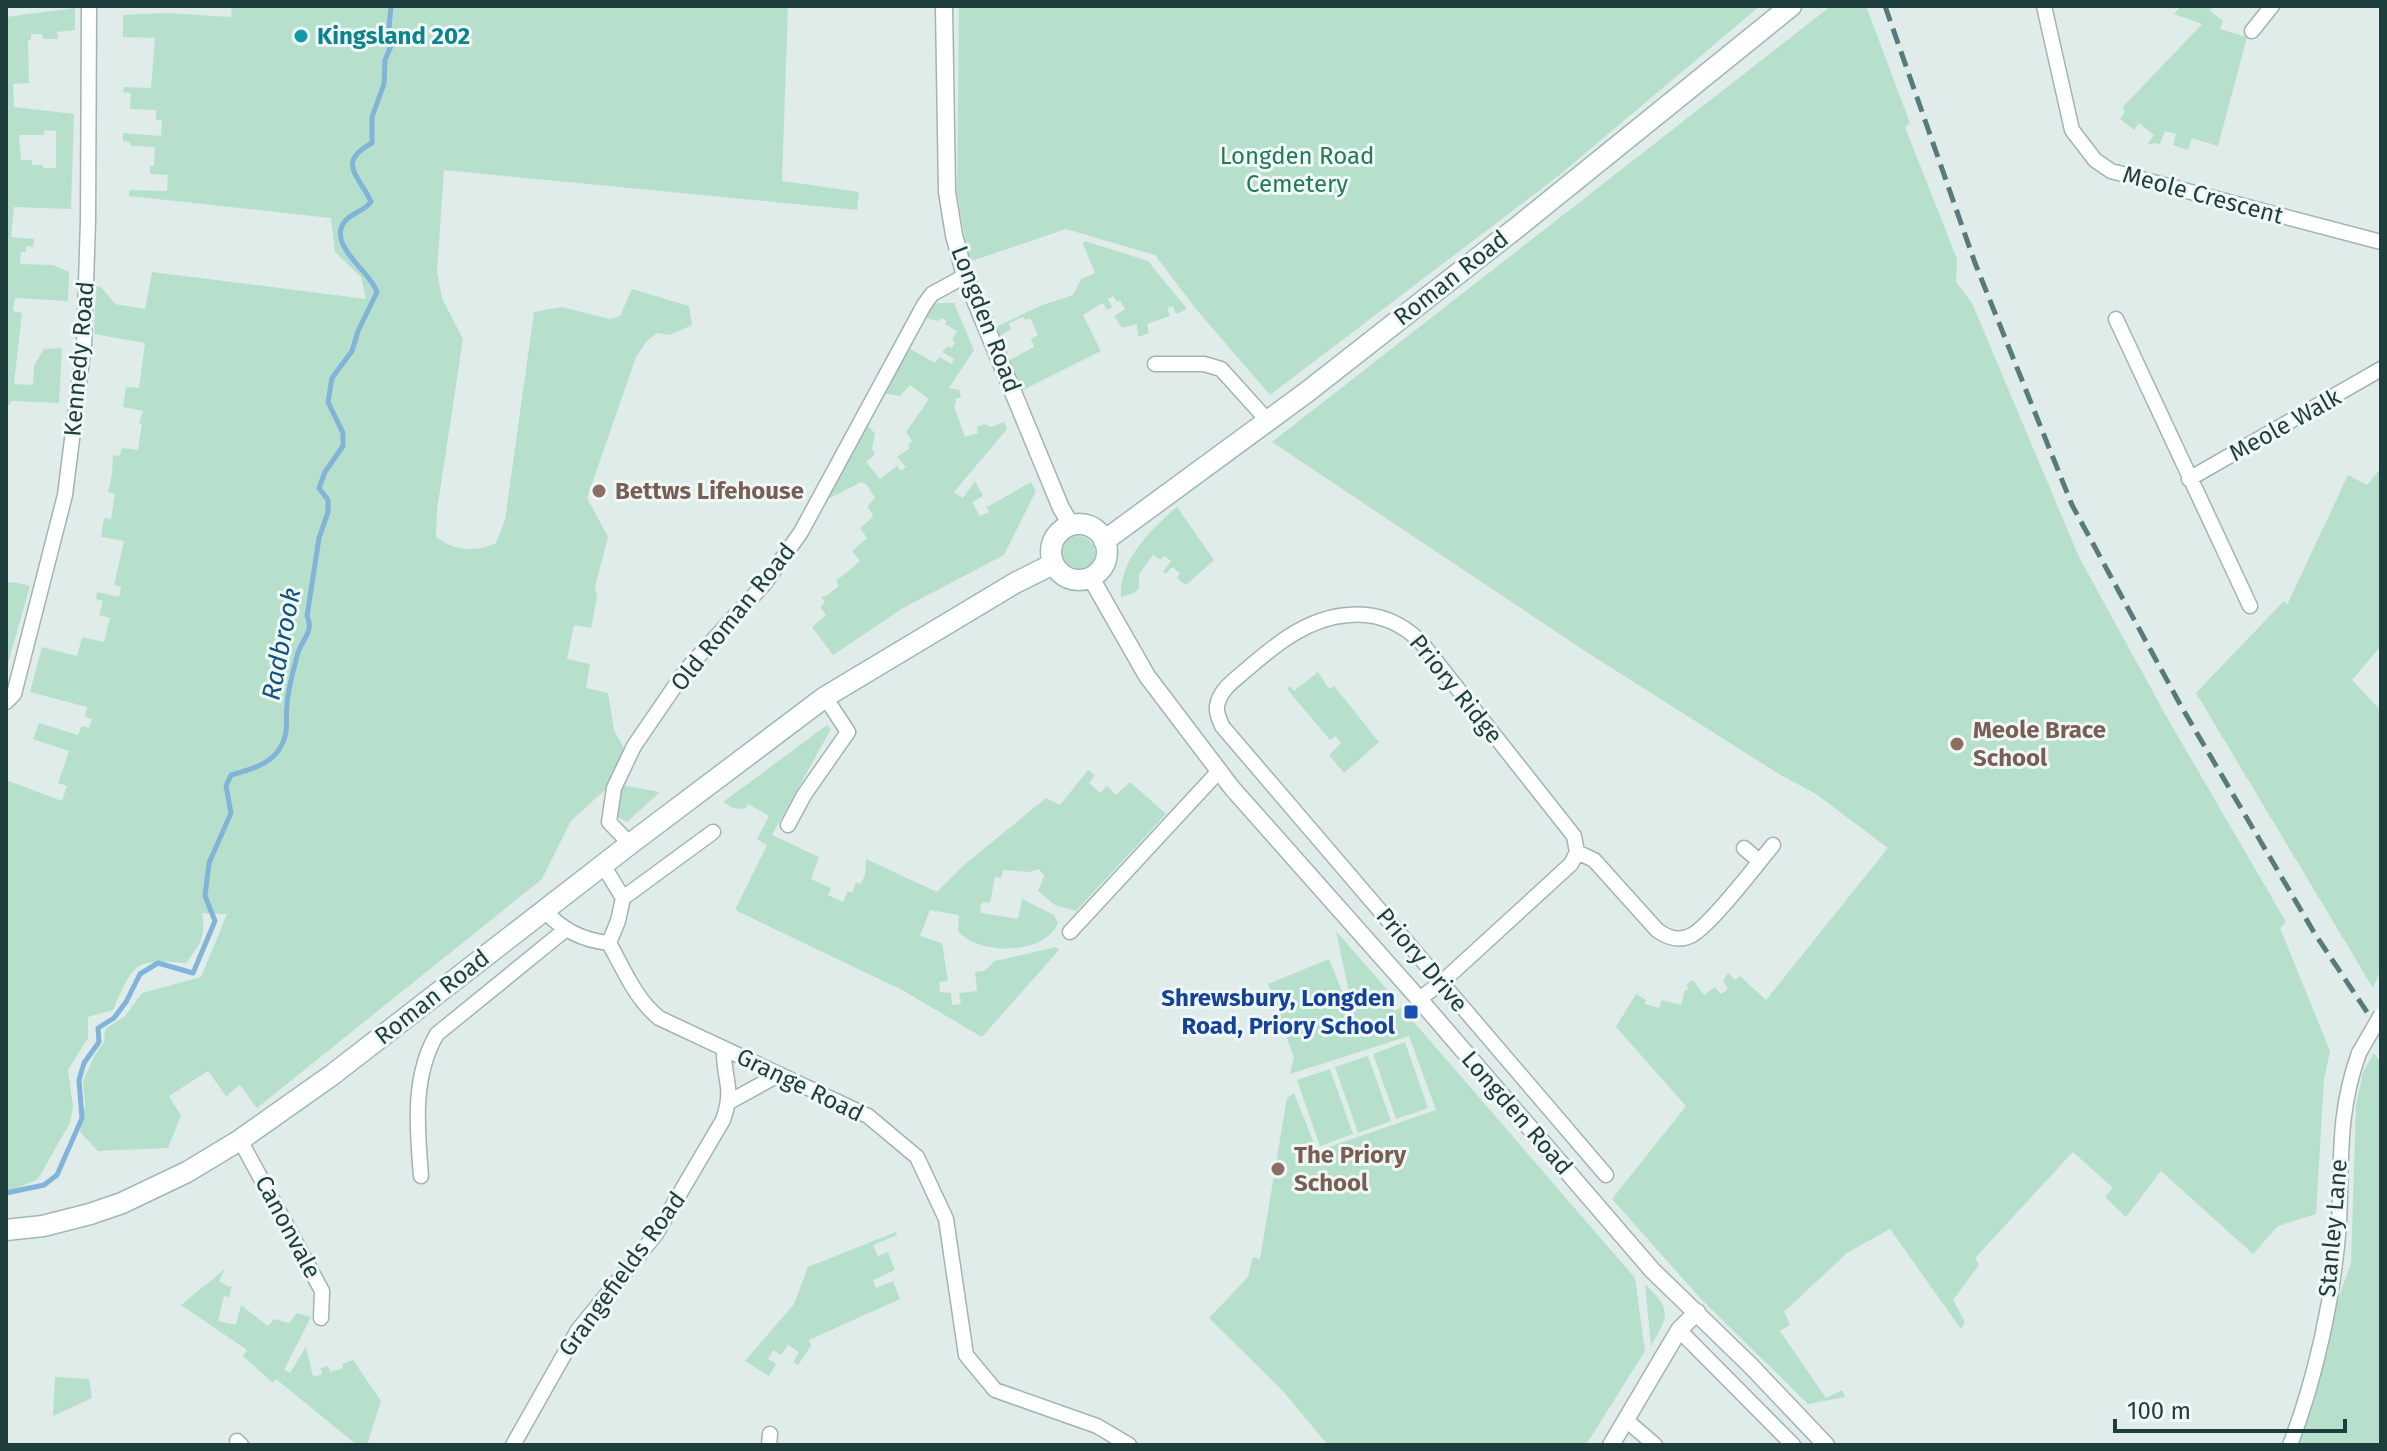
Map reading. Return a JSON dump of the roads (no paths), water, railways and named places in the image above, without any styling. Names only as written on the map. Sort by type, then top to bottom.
[{"type":"main road","name":"Roman Road","points":[[1104,541],[1268,421],[1520,225],[1791,6]]},
{"type":"main road","points":[[1084,524],[1095,529],[1104,541],[1107,554],[1105,564],[1091,578],[1078,581],[1065,577],[1053,564],[1051,549],[1054,540],[1058,533],[1071,525],[1084,524]]},
{"type":"main road","name":"Roman Road","points":[[6,1230],[43,1226],[122,1203],[187,1172],[240,1140],[332,1075],[825,697],[1053,564]]},
{"type":"street","name":"Kennedy Road","points":[[6,702],[14,694],[65,495],[78,394],[88,272],[89,6]]},
{"type":"street","name":"Longden Road","points":[[944,6],[947,192],[954,235],[965,276],[1061,508],[1071,525]]},
{"type":"street","name":"Meole Crescent","points":[[2044,6],[2072,130],[2095,160],[2111,171],[2381,242]]},
{"type":"street","points":[[2252,31],[2272,6]]},
{"type":"street","name":"Old Roman Road","points":[[630,844],[609,822],[614,788],[634,746],[686,670],[765,583],[801,532],[924,305],[939,289],[965,276]]},
{"type":"street","points":[[2116,319],[2250,606]]},
{"type":"street","points":[[1155,364],[1204,364],[1221,369],[1268,421]]},
{"type":"street","name":"Meole Walk","points":[[2189,479],[2381,369]]},
{"type":"street","name":"Longden Road","points":[[1091,578],[1147,676],[1219,771],[1652,1270],[1826,1445]]},
{"type":"street","name":"Priory Ridge","points":[[1300,818],[1222,726],[1217,714],[1218,701],[1225,689],[1290,635],[1330,618],[1349,614],[1368,615],[1390,620],[1420,641],[1574,836],[1577,852],[1594,860],[1657,930],[1675,939],[1693,934],[1773,845]]},
{"type":"street","points":[[788,825],[804,795],[848,732],[825,697]]},
{"type":"street","points":[[1070,932],[1219,771]]},
{"type":"street","name":"Priory Drive","points":[[1300,818],[1606,1175]]},
{"type":"street","points":[[544,910],[565,930],[609,943],[623,898],[713,832]]},
{"type":"street","points":[[1744,848],[1759,861]]},
{"type":"street","points":[[1419,999],[1441,983],[1571,864],[1577,852]]},
{"type":"street","points":[[603,865],[623,898]]},
{"type":"street","name":"Roman Road","points":[[421,1176],[417,1118],[420,1080],[427,1050],[437,1034],[565,930]]},
{"type":"street","name":"Grange Road","points":[[609,943],[645,1006],[659,1018],[868,1116],[917,1157],[946,1219],[966,1355],[995,1390],[1097,1426],[1129,1445]]},
{"type":"street","name":"Stanley Lane","points":[[2290,1445],[2316,1357],[2330,1291],[2338,1224],[2342,1113],[2349,1078],[2359,1053],[2381,1015]]},
{"type":"street","name":"Grangefields Road","points":[[513,1445],[578,1330],[663,1223],[723,1120],[729,1102],[730,1081],[724,1049]]},
{"type":"street","points":[[729,1102],[778,1075]]},
{"type":"street","name":"Canonvale","points":[[240,1140],[322,1291],[321,1318]]},
{"type":"street","points":[[1611,1445],[1679,1330],[1697,1312]]},
{"type":"street","points":[[1679,1330],[1793,1445]]},
{"type":"street","points":[[1626,1420],[1655,1445]]},
{"type":"waterway","name":"Radbrook","points":[[6,1193],[44,1185],[57,1175],[82,1118],[79,1080],[84,1063],[99,1042],[98,1028],[114,1018],[140,974],[158,963],[193,973],[215,921],[205,896],[209,863],[231,813],[226,786],[231,775],[271,759],[285,736],[290,687],[309,627],[307,616],[319,538],[328,512],[328,500],[319,488],[325,472],[343,446],[343,433],[328,402],[332,378],[352,351],[377,292],[345,249],[341,230],[348,218],[371,202],[353,164],[361,150],[372,143],[372,117],[384,84],[385,60],[391,46],[391,6]]},
{"type":"railway","points":[[1885,6],[1975,263],[2072,505],[2181,706],[2315,934],[2381,1033]]},
{"type":"place","name":"Kingsland 202","points":[[301,36]]},
{"type":"place","name":"Bettws Lifehouse","points":[[599,491]]},
{"type":"place","name":"Meole Brace School","points":[[1957,744]]},
{"type":"place","name":"Shrewsbury, Longden Road, Priory School","points":[[1411,1012]]},
{"type":"place","name":"The Priory School","points":[[1278,1169]]},
{"type":"park label","name":"Longden Road Cemetery","points":[[1297,170]]}]
